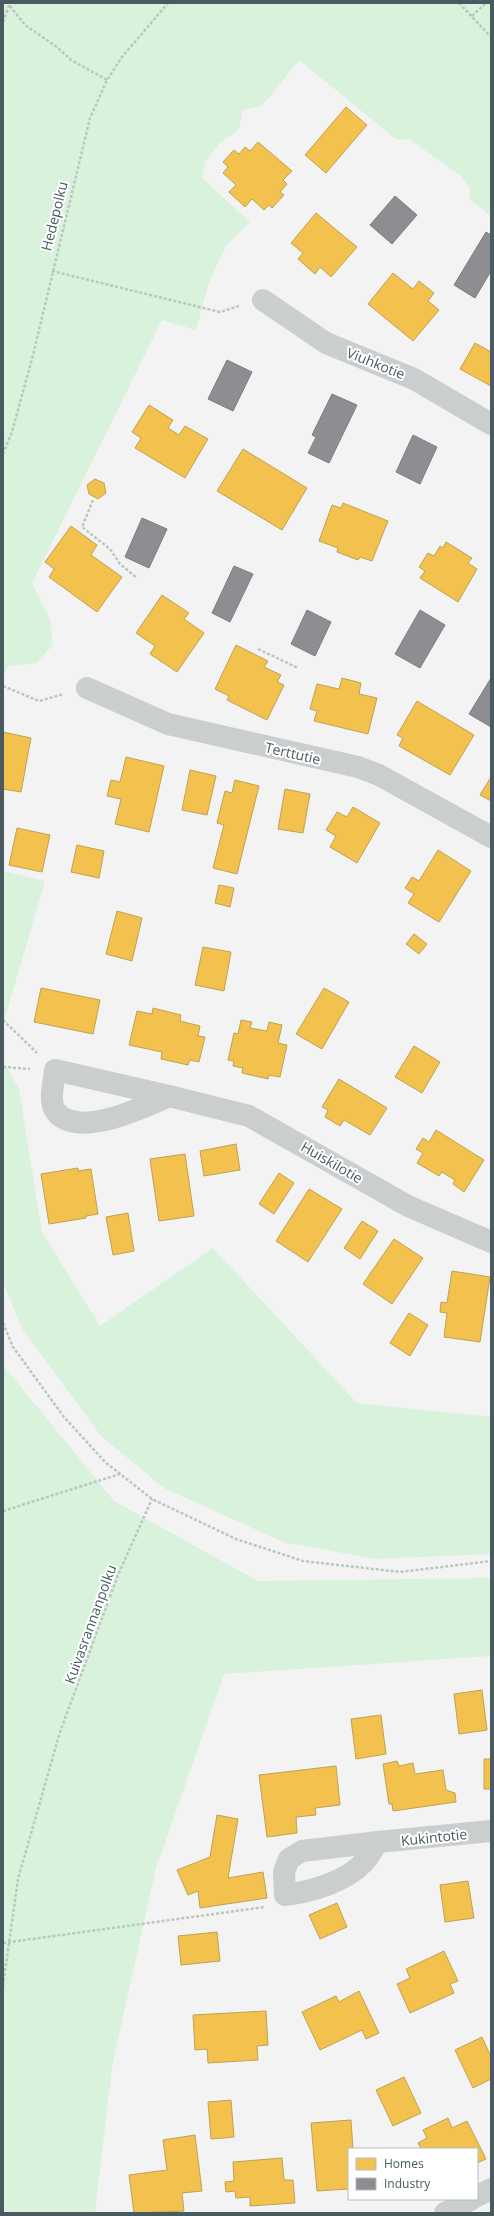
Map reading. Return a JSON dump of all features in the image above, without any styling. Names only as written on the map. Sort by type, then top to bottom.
[{"type":"street","name":"Viuhkotie","points":[[262,300],[326,343],[414,379],[491,424]]},
{"type":"street","name":"Terttutie","points":[[87,688],[168,724],[358,767],[379,775],[491,836]]},
{"type":"street","points":[[55,1070],[52,1099],[56,1112],[68,1119],[86,1122],[106,1120],[137,1111],[169,1096]]},
{"type":"street","name":"Huiskilotie","points":[[55,1070],[249,1116],[408,1206],[491,1242]]},
{"type":"street","name":"Kukintotie","points":[[285,1895],[284,1872],[289,1859],[302,1851],[491,1831]]},
{"type":"street","points":[[285,1895],[309,1892],[337,1881],[363,1863],[378,1842]]},
{"type":"street","points":[[478,2196],[491,2189]]},
{"type":"street","points":[[445,2213],[470,2200]]},
{"type":"path","name":"Hedepolku","points":[[3,454],[12,432],[33,355],[90,118],[107,80],[122,57],[168,3]]},
{"type":"path","points":[[459,3],[491,37]]},
{"type":"path","points":[[472,16],[486,3]]},
{"type":"path","points":[[10,4],[25,25],[57,47],[71,60],[107,80]]},
{"type":"path","points":[[3,22],[10,4]]},
{"type":"path","points":[[52,271],[220,312],[262,300]]},
{"type":"path","points":[[93,500],[82,527],[110,549],[120,564],[137,578]]},
{"type":"path","points":[[258,649],[298,668]]},
{"type":"path","points":[[3,686],[39,701],[87,688]]},
{"type":"path","points":[[3,1020],[55,1070]]},
{"type":"path","points":[[3,1323],[13,1348],[64,1418],[105,1462],[152,1499],[236,1539],[303,1561],[400,1572],[491,1561]]},
{"type":"path","points":[[3,1511],[120,1474]]},
{"type":"path","name":"Kuivasrannanpolku","points":[[3,1986],[18,1880],[60,1732],[118,1575],[152,1499]]},
{"type":"path","points":[[3,1943],[280,1905],[285,1895]]},
{"type":"green space","points":[[3,3],[491,3],[491,216],[469,199],[470,188],[461,176],[409,139],[397,140],[299,60],[262,106],[243,110],[239,129],[220,143],[206,160],[202,178],[250,222],[226,245],[209,283],[196,330],[162,320],[32,583],[50,620],[53,645],[36,663],[9,666],[3,677]]},
{"type":"green space","points":[[3,871],[45,881],[3,1025]]},
{"type":"green space","points":[[3,1061],[19,1089],[42,1232],[100,1326],[213,1248],[357,1403],[491,1417],[491,1554],[375,1559],[283,1542],[164,1488],[101,1436],[21,1327],[3,1282]]},
{"type":"green space","points":[[3,1365],[114,1501],[258,1581],[491,1578],[491,1656],[224,1674],[156,1868],[112,2067],[95,2213],[3,2213]]},
{"type":"building: Homes","points":[[346,107],[367,125],[326,173],[305,155]]},
{"type":"building: Homes","points":[[258,142],[292,171],[283,180],[287,184],[280,192],[284,195],[272,208],[269,205],[264,210],[252,199],[245,207],[229,192],[236,185],[223,173],[228,167],[223,162],[234,150],[239,154],[245,147],[250,151]]},
{"type":"building: Homes","points":[[316,213],[357,247],[331,277],[320,267],[315,274],[298,259],[303,253],[291,243]]},
{"type":"building: Homes","points":[[393,273],[413,289],[419,281],[434,293],[428,301],[439,310],[413,341],[368,304]]},
{"type":"building: Homes","points":[[475,343],[491,352],[491,386],[460,369]]},
{"type":"building: Homes","points":[[149,405],[173,420],[168,428],[179,435],[185,426],[208,439],[185,478],[135,448],[141,438],[132,432]]},
{"type":"building: Homes","points":[[243,449],[307,488],[282,530],[217,491]]},
{"type":"building: Homes","points":[[95,479],[104,483],[106,493],[98,499],[89,494],[87,485]]},
{"type":"building: Homes","points":[[343,503],[388,521],[372,561],[360,557],[358,560],[337,552],[338,548],[319,541],[332,505],[341,508]]},
{"type":"building: Homes","points":[[71,526],[97,545],[91,555],[122,577],[97,612],[49,577],[54,569],[45,562]]},
{"type":"building: Homes","points":[[446,542],[472,558],[468,563],[477,569],[458,602],[420,578],[425,571],[419,567],[428,553],[434,556],[440,546],[443,548]]},
{"type":"building: Homes","points":[[162,595],[189,613],[184,619],[204,633],[177,672],[150,654],[155,646],[136,633]]},
{"type":"building: Homes","points":[[236,645],[268,661],[264,667],[281,675],[277,682],[284,685],[267,720],[227,700],[229,696],[215,689]]},
{"type":"building: Homes","points":[[342,678],[361,683],[359,694],[377,698],[368,734],[314,721],[317,711],[310,709],[317,684],[339,689]]},
{"type":"building: Homes","points":[[417,701],[474,735],[450,775],[399,746],[403,738],[397,735]]},
{"type":"building: Homes","points":[[3,732],[31,738],[21,792],[3,789]]},
{"type":"building: Homes","points":[[126,757],[164,766],[149,832],[115,824],[121,799],[107,796],[111,780],[120,782]]},
{"type":"building: Homes","points":[[190,770],[216,776],[207,815],[182,810]]},
{"type":"building: Homes","points":[[491,777],[491,801],[480,795]]},
{"type":"building: Homes","points":[[235,780],[259,786],[237,874],[213,868],[224,825],[217,823],[225,791],[232,793]]},
{"type":"building: Homes","points":[[285,789],[310,794],[303,833],[278,829]]},
{"type":"building: Homes","points":[[353,807],[380,823],[357,863],[330,847],[336,836],[326,830],[337,812],[347,817]]},
{"type":"building: Homes","points":[[17,828],[50,835],[42,872],[9,865]]},
{"type":"building: Homes","points":[[77,845],[104,851],[99,878],[71,872]]},
{"type":"building: Homes","points":[[438,850],[471,871],[439,922],[408,903],[414,894],[405,888],[412,877],[419,881]]},
{"type":"building: Homes","points":[[219,885],[234,888],[230,907],[215,903]]},
{"type":"building: Homes","points":[[117,911],[142,918],[132,961],[106,954]]},
{"type":"building: Homes","points":[[414,934],[427,944],[419,954],[406,944]]},
{"type":"building: Homes","points":[[203,947],[231,952],[224,991],[195,985]]},
{"type":"building: Homes","points":[[41,988],[100,1000],[93,1034],[34,1022]]},
{"type":"building: Homes","points":[[324,988],[349,1002],[322,1049],[296,1034]]},
{"type":"building: Homes","points":[[153,1008],[181,1015],[180,1021],[200,1026],[198,1036],[205,1037],[199,1062],[190,1060],[188,1065],[161,1059],[162,1052],[129,1045],[137,1011],[152,1014]]},
{"type":"building: Homes","points":[[241,1020],[252,1022],[250,1028],[267,1031],[269,1022],[282,1025],[278,1043],[287,1045],[280,1077],[269,1075],[268,1079],[242,1073],[243,1068],[233,1066],[234,1061],[228,1060],[234,1033],[238,1034]]},
{"type":"building: Homes","points":[[414,1046],[440,1062],[422,1093],[395,1077]]},
{"type":"building: Homes","points":[[339,1079],[387,1108],[370,1135],[344,1120],[340,1126],[325,1117],[328,1110],[322,1107]]},
{"type":"building: Homes","points":[[436,1130],[484,1160],[464,1192],[453,1184],[455,1180],[442,1172],[439,1176],[417,1163],[423,1153],[416,1149],[423,1138],[429,1142]]},
{"type":"building: Homes","points":[[236,1144],[240,1170],[204,1176],[200,1151]]},
{"type":"building: Homes","points":[[185,1154],[194,1216],[159,1221],[150,1159]]},
{"type":"building: Homes","points":[[78,1168],[78,1171],[91,1169],[98,1214],[86,1216],[86,1218],[49,1224],[41,1174]]},
{"type":"building: Homes","points":[[279,1173],[294,1183],[274,1214],[259,1204]]},
{"type":"building: Homes","points":[[309,1189],[342,1209],[308,1262],[276,1241]]},
{"type":"building: Homes","points":[[128,1213],[134,1251],[113,1255],[106,1217]]},
{"type":"building: Homes","points":[[362,1221],[378,1231],[360,1259],[344,1248]]},
{"type":"building: Homes","points":[[394,1239],[423,1258],[392,1304],[363,1284]]},
{"type":"building: Homes","points":[[452,1271],[490,1277],[480,1342],[444,1337],[447,1313],[440,1312],[441,1302],[447,1303]]},
{"type":"building: Homes","points":[[409,1313],[428,1325],[410,1356],[390,1343]]},
{"type":"building: Homes","points":[[482,1690],[487,1730],[459,1734],[454,1694]]},
{"type":"building: Homes","points":[[381,1715],[386,1754],[356,1759],[351,1719]]},
{"type":"building: Homes","points":[[484,1759],[491,1759],[491,1789],[484,1789]]},
{"type":"building: Homes","points":[[397,1761],[399,1766],[413,1763],[415,1774],[443,1770],[446,1790],[455,1793],[456,1802],[393,1811],[392,1804],[389,1804],[383,1764]]},
{"type":"building: Homes","points":[[336,1766],[340,1805],[315,1808],[316,1815],[296,1817],[297,1833],[267,1837],[259,1775]]},
{"type":"building: Homes","points":[[217,1815],[238,1819],[228,1878],[263,1872],[267,1898],[200,1908],[198,1891],[188,1895],[177,1870],[210,1857]]},
{"type":"building: Homes","points":[[468,1881],[474,1918],[445,1922],[440,1885]]},
{"type":"building: Homes","points":[[337,1903],[347,1927],[320,1939],[309,1915]]},
{"type":"building: Homes","points":[[217,1932],[220,1961],[181,1965],[178,1936]]},
{"type":"building: Homes","points":[[444,1951],[458,1981],[450,1984],[454,1993],[410,2013],[397,1984],[410,1978],[406,1969]]},
{"type":"building: Homes","points":[[359,1991],[379,2033],[366,2039],[362,2030],[320,2050],[302,2012],[336,1996],[339,2002]]},
{"type":"building: Homes","points":[[266,2011],[268,2045],[257,2046],[258,2060],[208,2063],[207,2049],[195,2050],[193,2015]]},
{"type":"building: Homes","points":[[482,2037],[491,2057],[491,2079],[473,2088],[455,2050]]},
{"type":"building: Homes","points":[[404,2077],[421,2113],[393,2126],[376,2090]]},
{"type":"building: Homes","points":[[231,2100],[234,2137],[211,2139],[208,2102]]},
{"type":"building: Homes","points":[[448,2118],[452,2128],[467,2121],[486,2159],[478,2163],[478,2148],[420,2148],[418,2143],[427,2138],[423,2130]]},
{"type":"building: Homes","points":[[351,2120],[353,2148],[348,2148],[348,2189],[317,2191],[311,2123]]},
{"type":"building: Homes","points":[[195,2135],[202,2191],[182,2193],[184,2211],[134,2213],[129,2175],[167,2170],[163,2140]]},
{"type":"building: Homes","points":[[282,2158],[284,2180],[293,2180],[295,2203],[250,2206],[250,2197],[236,2198],[235,2191],[226,2192],[225,2182],[234,2181],[233,2162]]},
{"type":"building: Industry","points":[[395,196],[417,215],[392,244],[370,225]]},
{"type":"building: Industry","points":[[486,232],[491,235],[491,271],[475,298],[454,285]]},
{"type":"building: Industry","points":[[227,360],[252,372],[233,411],[208,399]]},
{"type":"building: Industry","points":[[332,394],[357,405],[329,463],[308,453],[316,437],[312,435]]},
{"type":"building: Industry","points":[[413,435],[437,447],[420,484],[396,472]]},
{"type":"building: Industry","points":[[142,518],[167,529],[149,568],[125,557]]},
{"type":"building: Industry","points":[[234,566],[253,574],[230,622],[212,613]]},
{"type":"building: Industry","points":[[307,610],[331,622],[315,656],[291,644]]},
{"type":"building: Industry","points":[[420,610],[445,625],[420,668],[395,654]]},
{"type":"building: Industry","points":[[491,678],[491,727],[469,714]]}]
